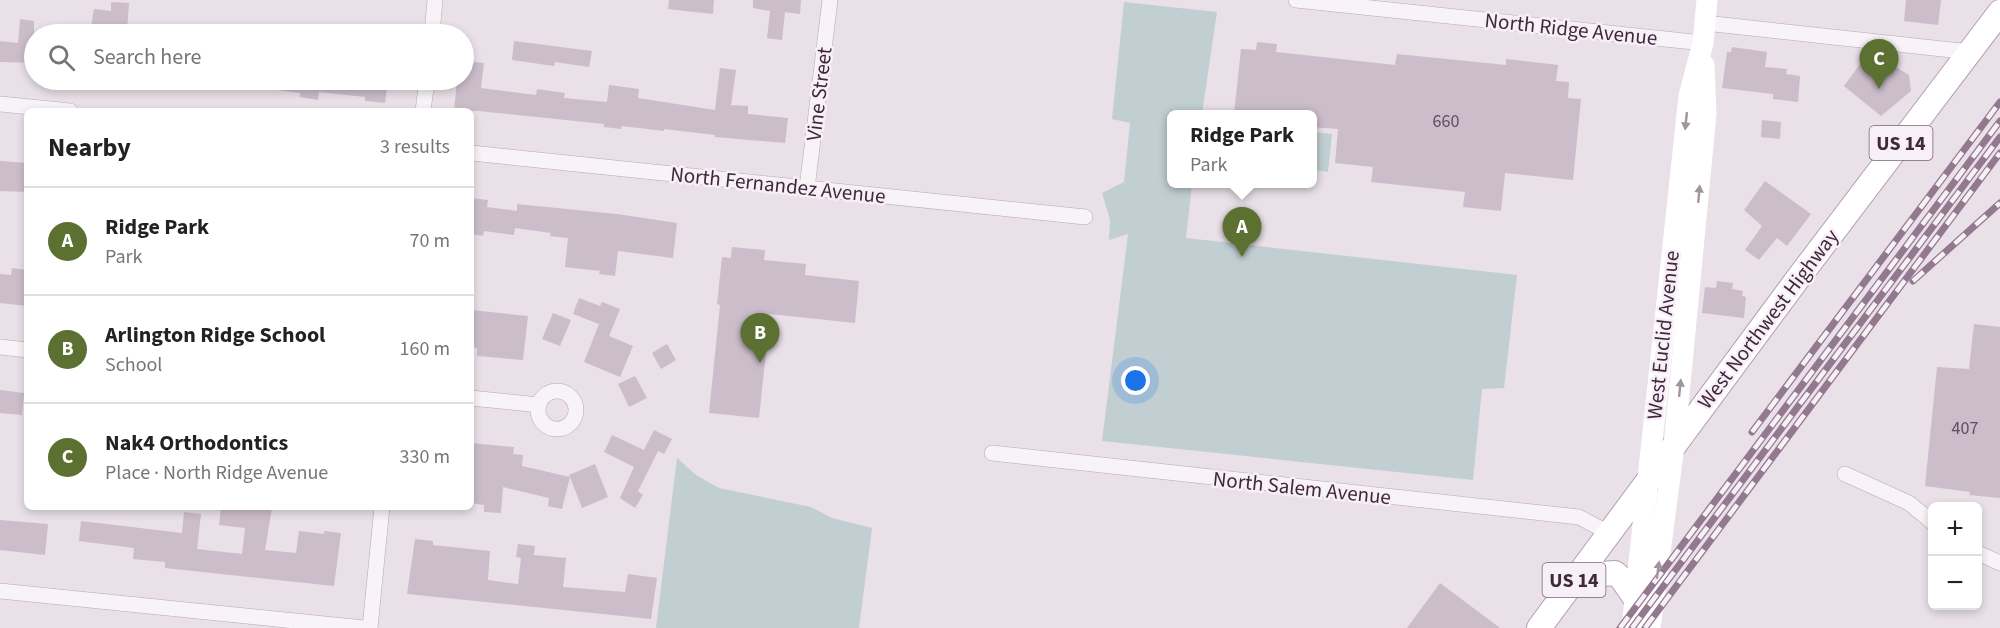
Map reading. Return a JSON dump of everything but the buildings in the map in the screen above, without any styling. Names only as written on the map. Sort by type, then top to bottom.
[{"type":"main road","name":"West Northwest Highway","points":[[1539,628],[1802,273],[2000,12]]},
{"type":"main road","points":[[1568,588],[1590,575],[1615,573],[1635,598]]},
{"type":"street","points":[[433,24],[435,0]]},
{"type":"street","name":"Vine Street","points":[[807,188],[830,0]]},
{"type":"street","name":"North Ridge Avenue","points":[[1296,0],[1970,52]]},
{"type":"street","name":"West Euclid Avenue","points":[[1650,628],[1674,446],[1706,114],[1704,33],[1707,0]]},
{"type":"street","name":"West Euclid Avenue","points":[[1632,628],[1689,96],[1704,33]]},
{"type":"street","points":[[423,108],[426,90]]},
{"type":"street","points":[[0,104],[40,108]]},
{"type":"street","name":"North Fernandez Avenue","points":[[474,153],[1085,217]]},
{"type":"street","points":[[0,347],[24,350]]},
{"type":"street","points":[[474,398],[539,405]]},
{"type":"street","name":"North Salem Avenue","points":[[992,453],[1579,517],[1609,533]]},
{"type":"street","points":[[1845,474],[1909,503],[1928,519]]},
{"type":"street","points":[[370,628],[382,510]]},
{"type":"street","points":[[1982,555],[2000,563]]},
{"type":"street","points":[[0,591],[364,628]]},
{"type":"shaded area","points":[[1124,2],[1217,12],[1203,110],[1167,110],[1167,188],[1192,188],[1186,238],[1517,275],[1504,388],[1482,389],[1473,480],[1102,441],[1128,234],[1109,240],[1110,220],[1102,193],[1124,182],[1130,123],[1112,119]]},
{"type":"shaded area","points":[[1317,132],[1332,134],[1328,172],[1317,171]]},
{"type":"shaded area","points":[[677,458],[696,475],[719,488],[811,507],[832,518],[872,528],[859,628],[656,628]]},
{"type":"railway","points":[[1752,432],[2000,102]]},
{"type":"railway","points":[[1620,628],[2000,121]]},
{"type":"railway","points":[[1632,628],[2000,137]]},
{"type":"railway","points":[[1645,628],[2000,153]]},
{"type":"railway","points":[[1913,281],[2000,203]]},
{"type":"place","name":"Nak4 Orthodontics","points":[[1879,89]]},
{"type":"place","name":"Ridge Park","points":[[1242,257]]},
{"type":"place","name":"Arlington Ridge School","points":[[760,363]]}]
